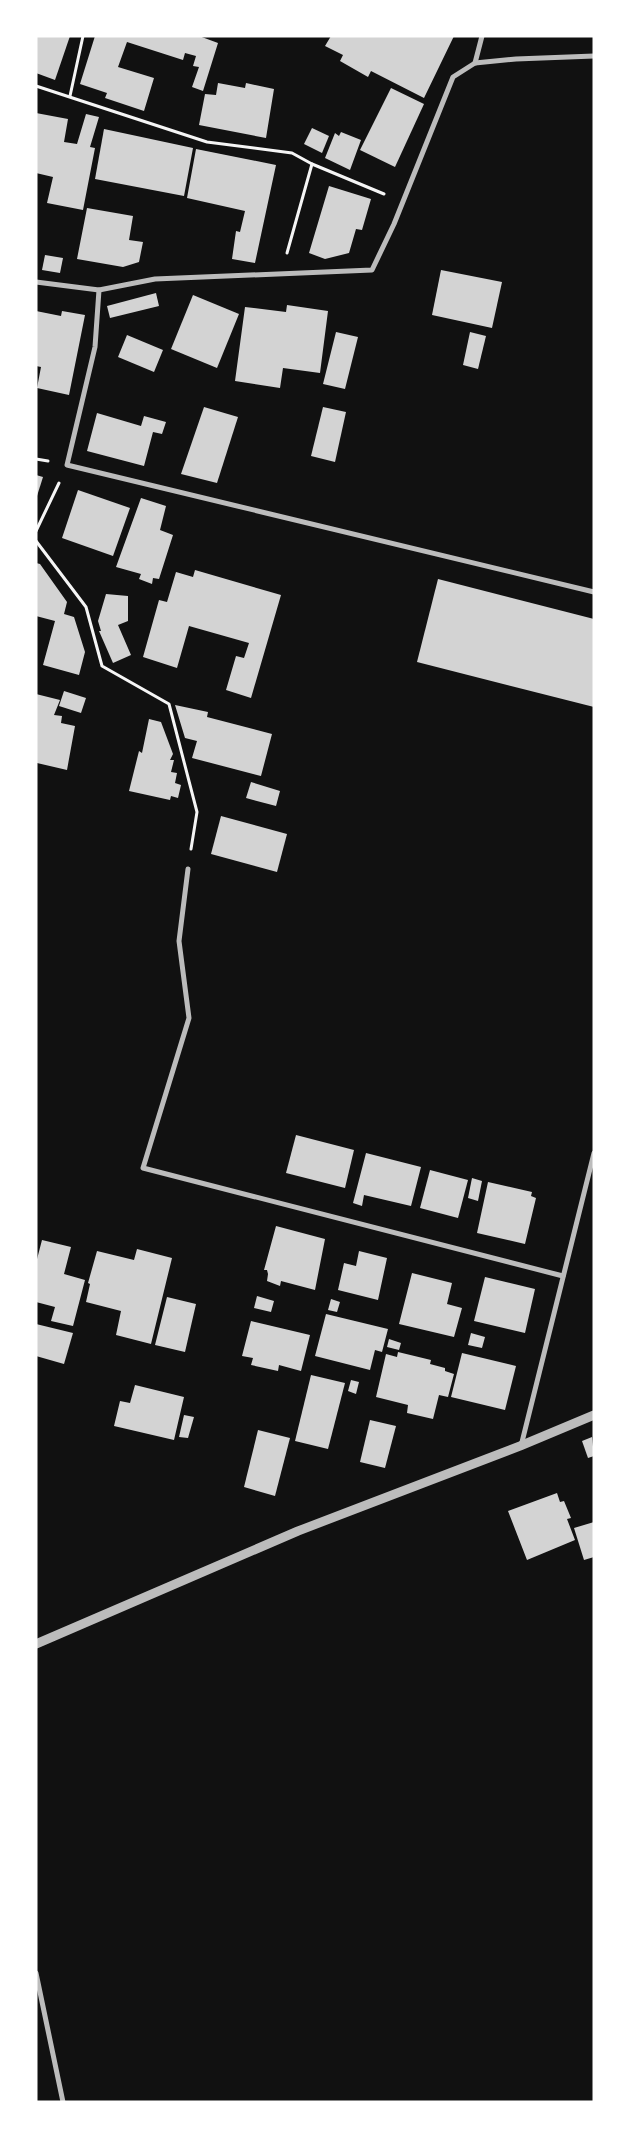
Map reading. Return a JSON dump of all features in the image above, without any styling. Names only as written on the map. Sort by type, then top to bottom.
[{"type":"street","points":[[475,63],[482,36]]},
{"type":"street","points":[[36,282],[99,290],[155,279],[372,270],[403,202],[453,77],[475,63],[516,59],[594,56]]},
{"type":"street","points":[[99,290],[95,347],[67,465],[594,592]]},
{"type":"street","points":[[188,869],[179,941],[189,1018],[142,1168],[563,1276]]},
{"type":"street","points":[[520,1446],[594,1152]]},
{"type":"street","points":[[36,1644],[298,1531],[520,1446],[594,1415]]},
{"type":"street","points":[[36,1974],[63,2102]]},
{"type":"path","points":[[70,96],[83,36]]},
{"type":"path","points":[[36,86],[207,142],[292,153],[312,164],[403,202]]},
{"type":"path","points":[[281,274],[312,164]]},
{"type":"path","points":[[36,531],[67,465]]},
{"type":"path","points":[[36,541],[86,607],[102,666],[169,704],[197,812],[188,869]]},
{"type":"building","points":[[37,36],[70,36],[55,80],[36,73]]},
{"type":"building","points":[[95,36],[199,36],[218,43],[203,91],[192,87],[199,67],[193,66],[196,56],[185,53],[183,60],[127,42],[118,67],[154,78],[144,111],[105,98],[107,93],[80,84]]},
{"type":"building","points":[[331,36],[454,36],[424,98],[371,71],[368,77],[340,61],[343,55],[325,46]]},
{"type":"building","points":[[218,83],[245,88],[246,83],[274,89],[266,138],[199,125],[205,94],[216,95]]},
{"type":"building","points":[[391,88],[424,104],[395,167],[360,150]]},
{"type":"building","points":[[36,113],[68,119],[64,142],[77,144],[86,114],[99,117],[90,147],[95,148],[83,210],[47,203],[53,177],[36,173]]},
{"type":"building","points":[[312,128],[329,136],[322,153],[304,144]]},
{"type":"building","points":[[104,129],[193,148],[184,196],[95,179]]},
{"type":"building","points":[[341,132],[361,140],[350,170],[325,158],[335,133],[339,136]]},
{"type":"building","points":[[196,149],[276,165],[255,263],[232,259],[236,231],[240,232],[245,211],[187,198]]},
{"type":"building","points":[[329,186],[371,199],[362,230],[356,229],[349,253],[325,259],[309,253]]},
{"type":"building","points":[[87,208],[133,216],[129,240],[143,242],[139,262],[123,267],[77,259]]},
{"type":"building","points":[[45,255],[63,258],[60,273],[42,270]]},
{"type":"building","points":[[441,270],[502,282],[492,328],[432,315]]},
{"type":"building","points":[[156,293],[159,306],[110,318],[107,306]]},
{"type":"building","points":[[193,295],[239,314],[217,368],[171,349]]},
{"type":"building","points":[[287,305],[328,311],[320,373],[283,368],[280,388],[235,381],[245,307],[286,312]]},
{"type":"building","points":[[36,311],[61,316],[62,311],[85,315],[69,395],[37,388],[41,367],[36,366]]},
{"type":"building","points":[[336,332],[358,337],[345,389],[323,384]]},
{"type":"building","points":[[470,332],[486,336],[478,369],[463,365]]},
{"type":"building","points":[[127,335],[163,350],[154,372],[118,357]]},
{"type":"building","points":[[204,407],[238,417],[217,483],[181,474]]},
{"type":"building","points":[[323,407],[346,412],[335,462],[311,456]]},
{"type":"building","points":[[97,413],[141,426],[144,416],[166,422],[162,434],[153,432],[144,466],[87,451]]},
{"type":"building","points":[[36,475],[43,477],[37,496],[36,496]]},
{"type":"building","points":[[78,490],[130,508],[113,556],[62,538]]},
{"type":"building","points":[[141,498],[166,506],[160,530],[173,535],[159,579],[153,578],[152,584],[139,579],[141,574],[116,567]]},
{"type":"building","points":[[36,563],[40,564],[67,602],[64,614],[74,617],[85,652],[79,675],[43,665],[55,621],[36,616]]},
{"type":"building","points":[[195,570],[281,595],[251,698],[226,690],[236,656],[244,658],[249,643],[189,626],[177,668],[143,657],[159,600],[167,602],[176,572],[193,577]]},
{"type":"building","points":[[438,579],[594,619],[594,707],[417,662]]},
{"type":"building","points":[[106,594],[128,596],[128,621],[118,625],[131,655],[113,663],[99,631],[101,631],[98,621]]},
{"type":"building","points":[[64,691],[86,698],[81,713],[59,706]]},
{"type":"building","points":[[36,694],[60,700],[54,715],[62,716],[61,723],[75,726],[67,770],[37,763]]},
{"type":"building","points":[[175,705],[208,712],[207,717],[272,734],[261,776],[192,758],[197,741],[185,738]]},
{"type":"building","points":[[149,719],[161,722],[173,754],[170,760],[174,760],[171,772],[177,773],[175,783],[181,785],[178,798],[171,796],[170,800],[129,791],[139,751],[142,753]]},
{"type":"building","points":[[251,782],[280,791],[276,806],[246,798]]},
{"type":"building","points":[[221,816],[287,834],[277,872],[211,854]]},
{"type":"building","points":[[296,1135],[354,1150],[345,1188],[286,1173]]},
{"type":"building","points":[[366,1153],[421,1167],[411,1206],[364,1195],[362,1206],[353,1203]]},
{"type":"building","points":[[430,1170],[468,1180],[458,1218],[420,1208]]},
{"type":"building","points":[[472,1178],[482,1181],[478,1201],[468,1198]]},
{"type":"building","points":[[488,1182],[532,1192],[531,1196],[536,1198],[525,1244],[477,1233]]},
{"type":"building","points":[[276,1226],[325,1239],[315,1290],[281,1281],[280,1286],[267,1281],[267,1270],[264,1270]]},
{"type":"building","points":[[42,1240],[71,1247],[64,1274],[85,1280],[73,1326],[51,1321],[55,1307],[36,1302],[36,1263]]},
{"type":"building","points":[[137,1249],[172,1258],[151,1344],[116,1335],[121,1311],[86,1302],[90,1284],[88,1283],[97,1251],[134,1260]]},
{"type":"building","points":[[359,1251],[387,1258],[378,1300],[338,1290],[344,1263],[356,1266]]},
{"type":"building","points":[[412,1273],[452,1283],[447,1304],[462,1308],[454,1337],[399,1324]]},
{"type":"building","points":[[485,1277],[535,1289],[525,1333],[474,1321]]},
{"type":"building","points":[[257,1296],[274,1301],[271,1312],[254,1308]]},
{"type":"building","points":[[167,1297],[196,1304],[185,1352],[155,1345]]},
{"type":"building","points":[[331,1299],[340,1302],[337,1312],[328,1310]]},
{"type":"building","points":[[326,1314],[388,1329],[382,1352],[375,1350],[370,1370],[315,1356]]},
{"type":"building","points":[[251,1321],[310,1335],[301,1371],[279,1365],[278,1371],[251,1365],[253,1358],[242,1356]]},
{"type":"building","points":[[36,1324],[73,1333],[64,1364],[36,1356]]},
{"type":"building","points":[[471,1333],[485,1337],[482,1348],[468,1345]]},
{"type":"building","points":[[389,1339],[401,1343],[399,1350],[387,1347]]},
{"type":"building","points":[[398,1352],[431,1360],[430,1364],[445,1368],[445,1371],[454,1374],[448,1397],[439,1395],[433,1419],[407,1413],[408,1405],[376,1397],[386,1354],[397,1357]]},
{"type":"building","points":[[462,1353],[516,1366],[505,1410],[451,1397]]},
{"type":"building","points":[[311,1375],[345,1383],[328,1449],[295,1441]]},
{"type":"building","points":[[351,1380],[359,1382],[356,1394],[348,1391]]},
{"type":"building","points":[[135,1385],[184,1397],[174,1440],[114,1426],[120,1401],[130,1403]]},
{"type":"building","points":[[184,1415],[194,1417],[188,1438],[179,1437]]},
{"type":"building","points":[[370,1420],[396,1426],[385,1468],[360,1462]]},
{"type":"building","points":[[258,1430],[290,1438],[275,1496],[244,1487]]},
{"type":"building","points":[[592,1437],[594,1456],[588,1458],[582,1441]]},
{"type":"building","points":[[557,1493],[560,1502],[564,1501],[571,1518],[567,1519],[575,1540],[527,1560],[508,1511]]},
{"type":"building","points":[[594,1522],[594,1557],[584,1560],[574,1528]]}]
